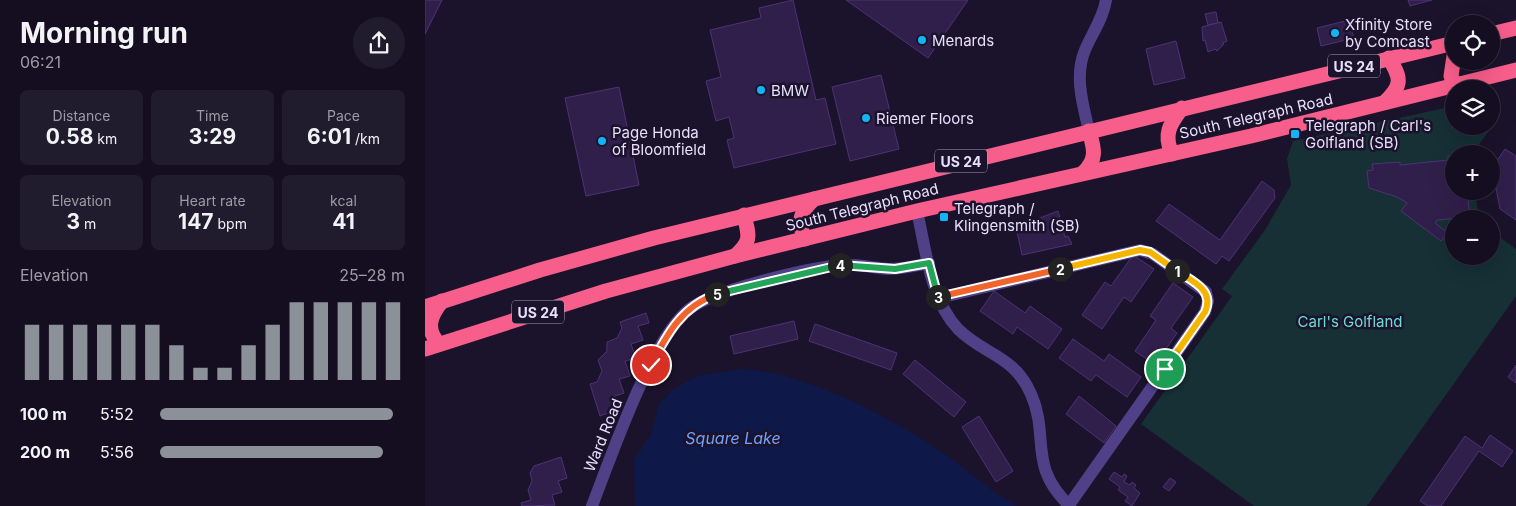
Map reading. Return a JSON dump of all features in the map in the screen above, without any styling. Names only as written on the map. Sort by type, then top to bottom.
[{"type":"highway","points":[[1500,32],[1516,28]]},
{"type":"highway","name":"South Telegraph Road","points":[[425,307],[590,255],[744,215],[1445,45]]},
{"type":"highway","points":[[1385,102],[1395,92],[1399,81],[1399,75],[1389,58]]},
{"type":"highway","name":"South Telegraph Road","points":[[1478,80],[1516,70]]},
{"type":"highway","name":"South Telegraph Road","points":[[432,347],[615,288],[735,256],[917,211],[1172,154],[1445,88]]},
{"type":"highway","points":[[1172,154],[1168,145],[1168,129],[1182,108]]},
{"type":"highway","points":[[1083,173],[1093,160],[1095,154],[1089,131]]},
{"type":"highway","points":[[805,239],[800,227],[801,219],[815,199]]},
{"type":"highway","points":[[735,256],[748,240],[744,215]]},
{"type":"highway","points":[[432,347],[429,327],[433,313],[442,301]]},
{"type":"street","points":[[1089,131],[1080,86],[1080,64],[1102,17],[1105,0]]},
{"type":"street","points":[[917,211],[939,298],[946,312],[961,332],[1007,362],[1025,383],[1037,414],[1040,448],[1045,469],[1053,487],[1069,505],[1205,312],[1208,301],[1206,292],[1153,254],[1140,250],[939,298]]},
{"type":"street","name":"Ward Road","points":[[592,506],[632,408],[662,344],[676,322],[695,304],[720,293],[835,265],[851,264],[895,269],[929,263]]},
{"type":"green space","name":"Carl's Golfland","points":[[1445,108],[1445,135],[1486,135],[1479,145],[1445,145],[1445,200],[1476,200],[1478,210],[1445,210],[1445,265],[1500,265],[1500,237],[1516,249],[1516,296],[1367,506],[1254,506],[1141,424],[1232,296],[1222,289],[1265,230],[1291,185],[1287,159],[1293,141]]},
{"type":"water","name":"Square Lake","points":[[740,369],[792,378],[820,387],[875,412],[925,441],[998,495],[1017,506],[635,506],[634,460],[651,434],[659,404],[673,390],[696,376]]},
{"type":"building","points":[[425,0],[442,0],[425,34]]},
{"type":"building","name":"BMW","points":[[793,0],[816,100],[825,98],[836,144],[734,168],[727,140],[734,138],[729,117],[716,121],[706,81],[721,77],[710,30],[761,18],[759,8]]},
{"type":"building","name":"Menards","points":[[846,0],[968,0],[928,58]]},
{"type":"building","points":[[1408,0],[1432,0],[1410,6]]},
{"type":"building","points":[[1216,12],[1218,23],[1208,25],[1205,14]]},
{"type":"building","name":"Xfinity Store by Comcast","points":[[1349,20],[1354,38],[1321,46],[1317,28]]},
{"type":"building","points":[[1221,22],[1227,41],[1222,43],[1224,44],[1217,51],[1215,49],[1208,52],[1205,40],[1203,41],[1202,27]]},
{"type":"building","points":[[1176,41],[1185,78],[1154,85],[1146,49]]},
{"type":"building","name":"Riemer Floors","points":[[881,75],[899,149],[850,161],[832,87]]},
{"type":"building","name":"Page Honda of Bloomfield","points":[[619,87],[639,185],[586,196],[565,98]]},
{"type":"building","points":[[1505,149],[1516,156],[1516,220],[1500,209],[1498,200],[1500,200],[1500,156]]},
{"type":"building","points":[[1445,160],[1445,200],[1468,200],[1469,210],[1445,210],[1445,219],[1437,220],[1435,223],[1445,231],[1445,236],[1441,241],[1401,211],[1407,203],[1397,197],[1369,188],[1367,171],[1373,170],[1372,164],[1400,162],[1400,165]]},
{"type":"building","points":[[1262,181],[1274,190],[1275,198],[1229,261],[1222,256],[1216,264],[1156,221],[1169,204],[1220,240]]},
{"type":"building","points":[[1058,211],[1065,237],[1068,236],[1072,244],[1022,255],[1016,227]]},
{"type":"building","points":[[1133,255],[1154,269],[1131,302],[1124,297],[1102,329],[1082,315],[1105,282],[1111,286]]},
{"type":"building","points":[[1173,283],[1193,297],[1171,328],[1177,333],[1155,365],[1135,351],[1156,320],[1150,316]]},
{"type":"building","points":[[994,291],[1025,313],[1030,306],[1062,329],[1048,349],[1017,327],[1013,334],[980,311]]},
{"type":"building","points":[[646,313],[649,323],[638,326],[643,340],[631,344],[636,358],[625,361],[630,376],[619,379],[624,393],[612,397],[616,410],[600,416],[590,384],[597,382],[602,371],[598,360],[607,351],[607,342],[617,338],[622,328],[620,322]]},
{"type":"building","points":[[794,321],[798,339],[734,354],[730,336]]},
{"type":"building","points":[[815,324],[897,353],[891,370],[809,341]]},
{"type":"building","points":[[1073,339],[1104,361],[1109,354],[1141,377],[1127,397],[1096,375],[1091,381],[1059,358]]},
{"type":"building","points":[[915,360],[966,402],[954,417],[903,374]]},
{"type":"building","points":[[1516,365],[1516,383],[1508,377]]},
{"type":"building","points":[[1079,396],[1116,426],[1104,443],[1066,414]]},
{"type":"building","points":[[979,416],[1013,471],[996,482],[962,427]]},
{"type":"building","points":[[1490,435],[1513,451],[1502,467],[1479,451],[1441,506],[1428,506],[1420,501],[1465,436],[1482,448]]},
{"type":"building","points":[[561,457],[567,478],[558,481],[562,492],[552,495],[555,505],[522,506],[521,503],[531,500],[528,490],[532,481],[530,473],[534,466]]},
{"type":"building","points":[[1114,472],[1122,477],[1124,474],[1127,476],[1124,482],[1130,485],[1132,482],[1136,485],[1134,488],[1140,493],[1132,506],[1125,501],[1128,497],[1118,490],[1120,487],[1109,479]]},
{"type":"building","points":[[1170,478],[1176,482],[1169,491],[1163,487]]},
{"type":"place","name":"Xfinity Store by Comcast","points":[[1335,33]]},
{"type":"place","name":"Menards","points":[[922,40]]},
{"type":"place","name":"BMW","points":[[761,90]]},
{"type":"place","name":"Riemer Floors","points":[[866,118]]},
{"type":"place","name":"Telegraph / Carl's Golfland (SB)","points":[[1295,134]]},
{"type":"place","name":"Page Honda of Bloomfield","points":[[602,141]]},
{"type":"place","name":"Telegraph / Klingensmith (SB)","points":[[944,217]]},
{"type":"route","points":[[651,365],[676,322],[695,304],[720,293],[777,278],[839,265],[855,264],[895,269],[929,263],[939,298],[1140,250],[1153,254],[1202,288],[1206,292],[1208,299],[1208,306],[1205,312],[1165,369]]}]
